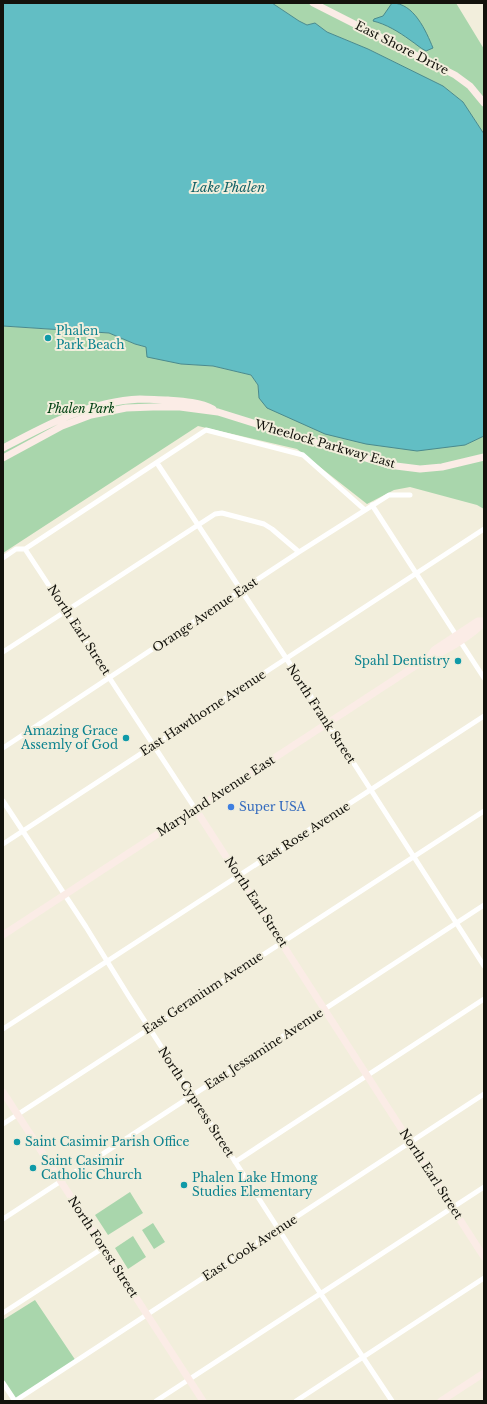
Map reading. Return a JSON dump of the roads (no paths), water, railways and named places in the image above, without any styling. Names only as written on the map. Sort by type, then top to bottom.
[{"type":"street","name":"East Shore Drive","points":[[313,3],[328,6],[455,75],[470,86],[484,103]]},
{"type":"street","name":"Wheelock Parkway East","points":[[3,448],[61,418],[109,403],[140,399],[183,401],[208,406],[218,412]]},
{"type":"street","name":"Wheelock Parkway East","points":[[3,458],[62,426],[98,414],[126,408],[153,406],[180,407],[218,412],[388,465],[420,469],[442,467],[484,457]]},
{"type":"street","points":[[3,558],[16,550],[25,549],[206,430],[303,455],[365,510]]},
{"type":"street","name":"Wheelock Parkway East","points":[[456,463],[484,451]]},
{"type":"street","name":"North Frank Street","points":[[158,462],[484,966]]},
{"type":"street","name":"Orange Avenue East","points":[[3,748],[241,590],[388,495],[410,495]]},
{"type":"street","points":[[372,505],[484,678]]},
{"type":"street","points":[[3,652],[215,514],[222,513],[264,524],[299,552]]},
{"type":"street","name":"East Hawthorne Avenue","points":[[3,844],[484,529]]},
{"type":"street","name":"North Earl Street","points":[[25,549],[282,942],[484,1257]]},
{"type":"street","name":"Maryland Avenue East","points":[[3,935],[429,657],[437,655],[458,638],[481,626],[484,622]]},
{"type":"street","name":"East Rose Avenue","points":[[3,1029],[484,716]]},
{"type":"street","name":"North Cypress Street","points":[[3,801],[65,895],[149,1029],[320,1294],[392,1401]]},
{"type":"street","name":"East Geranium Avenue","points":[[3,1124],[484,811]]},
{"type":"street","name":"East Jessamine Avenue","points":[[3,1219],[484,905]]},
{"type":"street","points":[[235,1162],[484,999]]},
{"type":"street","name":"North Forest Street","points":[[3,1092],[203,1401]]},
{"type":"street","name":"East Cook Avenue","points":[[15,1401],[484,1094]]},
{"type":"street","points":[[156,1401],[484,1187]]},
{"type":"street","points":[[3,1313],[103,1248]]},
{"type":"street","points":[[296,1401],[484,1278]]},
{"type":"street","points":[[441,1401],[484,1373]]},
{"type":"street","points":[[3,1383],[15,1401]]},
{"type":"water","name":"Lake Phalen","points":[[3,3],[272,3],[307,25],[315,23],[327,32],[368,49],[443,86],[463,102],[484,134],[484,436],[465,445],[417,451],[366,444],[325,434],[267,408],[259,398],[258,385],[251,375],[213,366],[181,364],[147,357],[146,347],[109,333],[3,326]]},
{"type":"water","points":[[392,3],[400,4],[413,13],[423,26],[433,48],[426,51],[401,34],[383,24],[373,21],[374,19],[383,16]]},
{"type":"place","name":"Phalen Park Beach","points":[[48,338]]},
{"type":"place","name":"Spahl Dentistry","points":[[458,661]]},
{"type":"place","name":"Amazing Grace Assemly of God","points":[[126,738]]},
{"type":"place","name":"Super USA","points":[[231,807]]},
{"type":"place","name":"Saint Casimir Parish Office","points":[[17,1142]]},
{"type":"place","name":"Saint Casimir Catholic Church","points":[[33,1168]]},
{"type":"place","name":"Phalen Lake Hmong Studies Elementary","points":[[184,1185]]},
{"type":"park label","name":"Phalen Park","points":[[81,409]]}]
